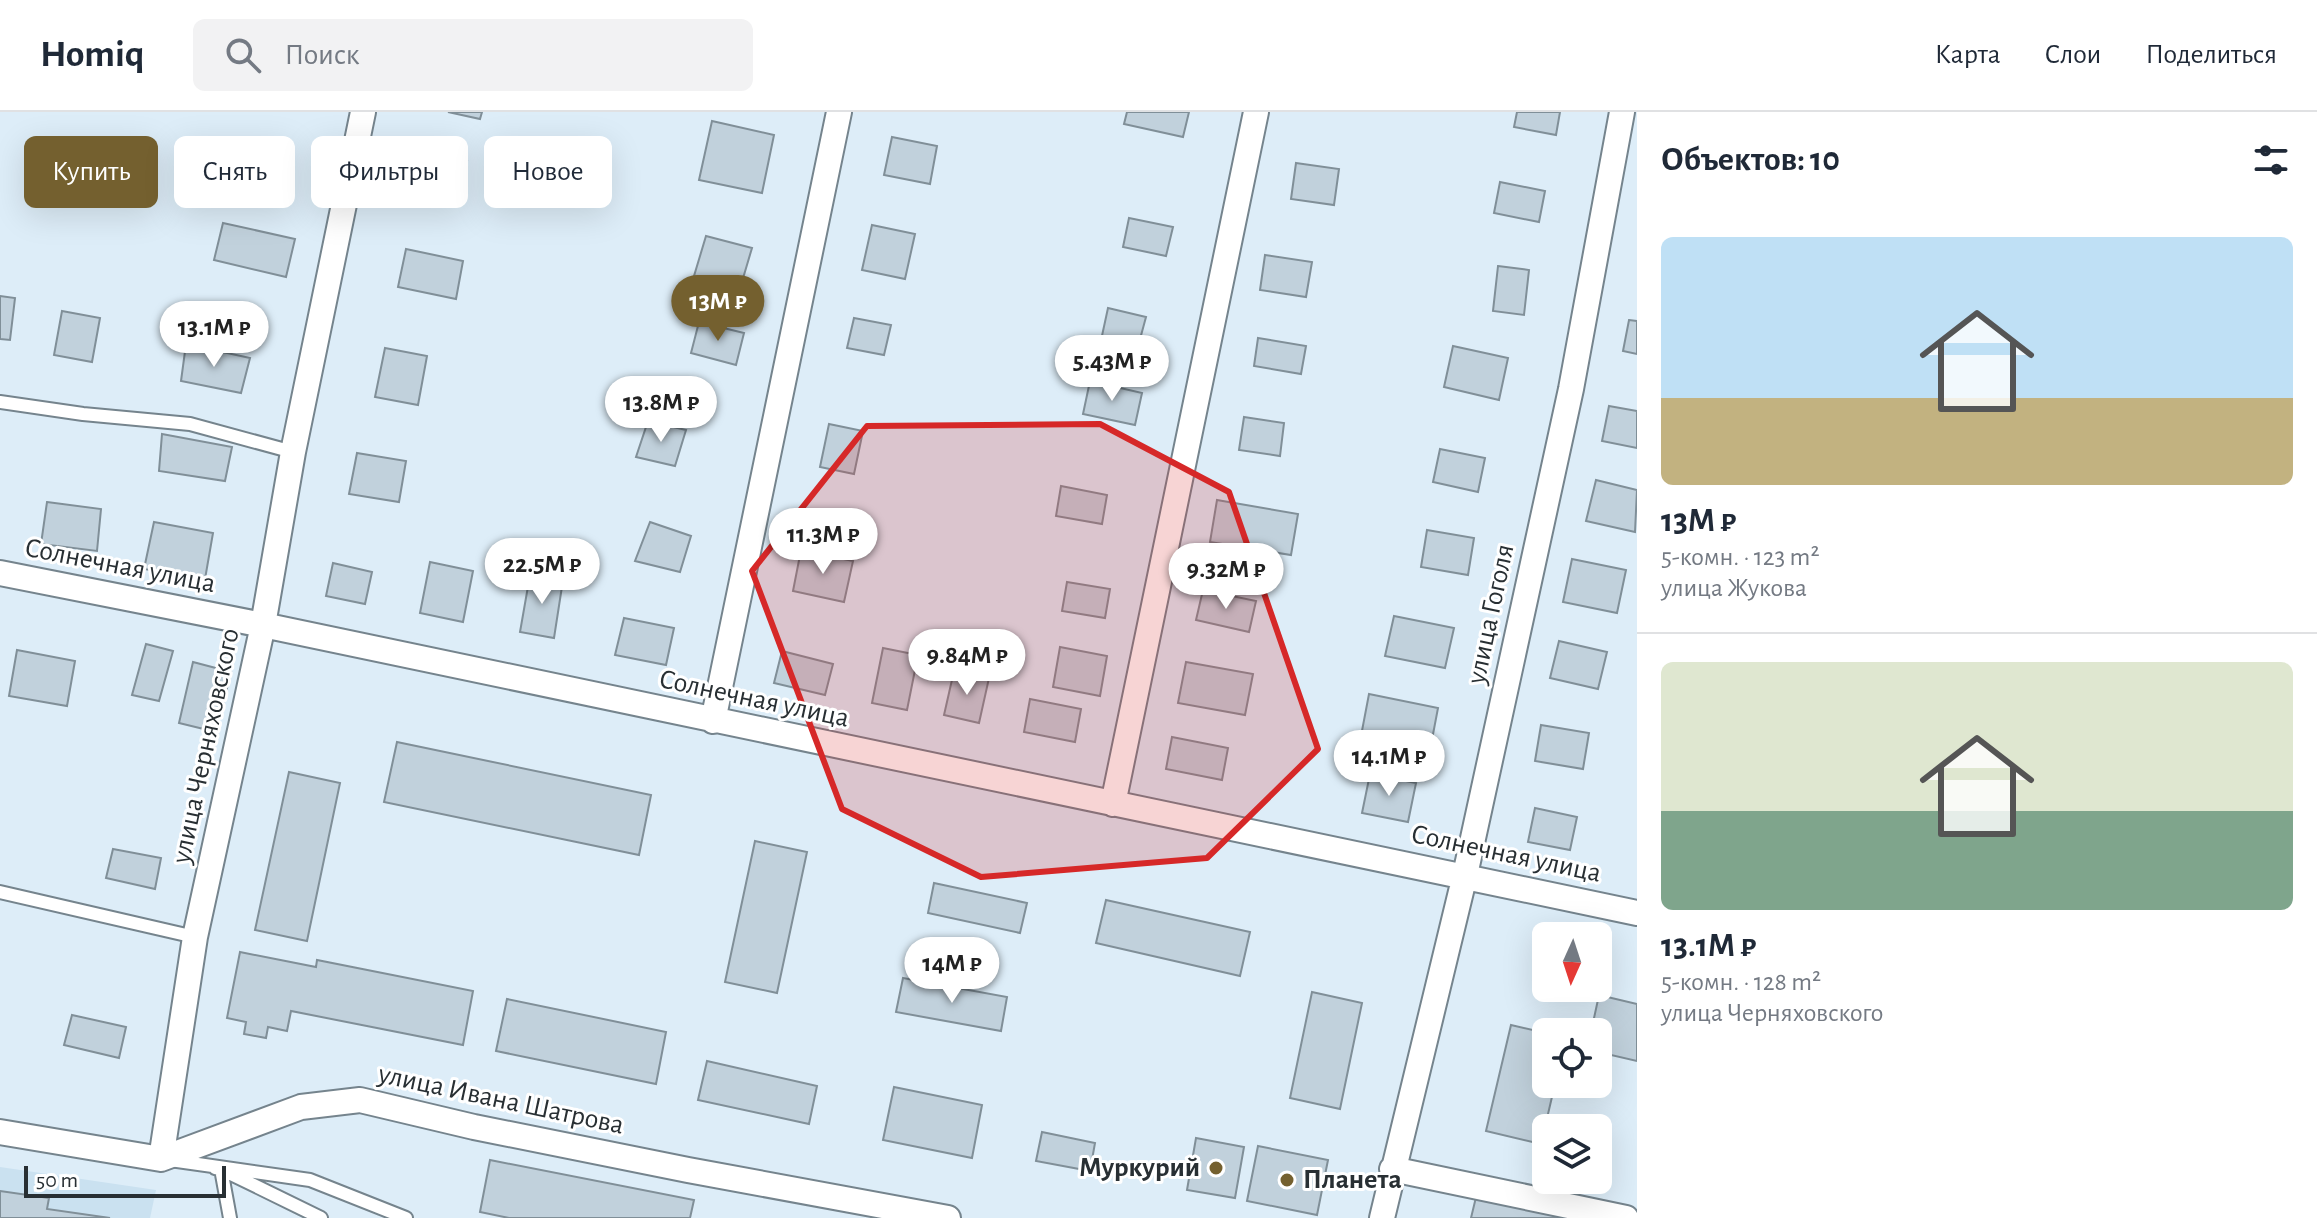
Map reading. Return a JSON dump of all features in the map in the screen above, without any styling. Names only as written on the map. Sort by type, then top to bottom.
[{"type":"street","name":"улица Черняховского","points":[[161,1159],[195,937],[263,625],[293,452],[363,112]]},
{"type":"street","points":[[713,721],[839,112]]},
{"type":"street","points":[[1113,804],[1256,112]]},
{"type":"street","name":"улица Гоголя","points":[[1382,1218],[1465,875],[1571,389],[1622,112]]},
{"type":"street","name":"Солнечная улица","points":[[0,573],[263,625],[1637,913]]},
{"type":"street","name":"улица Ивана Шатрова","points":[[0,1132],[161,1159],[301,1107],[360,1100],[474,1127],[688,1170],[948,1218]]},
{"type":"street","points":[[1392,1169],[1626,1218]]},
{"type":"lane","points":[[0,402],[190,424],[293,452]]},
{"type":"lane","points":[[0,892],[195,937]]},
{"type":"lane","points":[[161,1159],[221,1169],[321,1218]]},
{"type":"lane","points":[[161,1159],[310,1180],[406,1218]]},
{"type":"lane","points":[[221,1169],[230,1218]]},
{"type":"highlighted area","points":[[1100,424],[1229,492],[1318,749],[1207,858],[981,877],[842,809],[752,571],[867,426]]},
{"type":"shaded area","points":[[0,1167],[156,1190],[150,1218],[0,1218]]},
{"type":"building","points":[[448,112],[482,112],[480,119]]},
{"type":"building","points":[[1127,112],[1189,112],[1183,137],[1124,124]]},
{"type":"building","points":[[1517,112],[1560,112],[1556,135],[1514,127]]},
{"type":"building","points":[[712,121],[774,135],[762,193],[699,180]]},
{"type":"building","points":[[892,137],[937,146],[930,184],[884,175]]},
{"type":"building","points":[[1296,163],[1339,169],[1334,205],[1291,199]]},
{"type":"building","points":[[1500,182],[1545,191],[1539,222],[1494,213]]},
{"type":"building","points":[[1129,218],[1173,227],[1166,256],[1123,247]]},
{"type":"building","points":[[223,223],[295,239],[286,277],[214,260]]},
{"type":"building","points":[[872,225],[915,234],[905,279],[862,270]]},
{"type":"building","points":[[706,236],[752,248],[741,285],[694,276]]},
{"type":"building","points":[[406,249],[463,261],[456,299],[398,287]]},
{"type":"building","points":[[1265,255],[1312,262],[1306,297],[1260,290]]},
{"type":"building","points":[[1498,266],[1529,270],[1524,315],[1493,311]]},
{"type":"building","points":[[0,296],[15,298],[10,340],[0,339]]},
{"type":"building","points":[[1108,308],[1146,317],[1136,354],[1100,345]]},
{"type":"building","points":[[62,311],[100,318],[92,362],[54,355]]},
{"type":"building","points":[[854,318],[891,325],[884,355],[847,348]]},
{"type":"building","points":[[1629,320],[1637,321],[1637,354],[1623,351]]},
{"type":"building","points":[[699,322],[744,333],[736,365],[691,353]]},
{"type":"building","points":[[1258,338],[1306,346],[1301,374],[1254,366]]},
{"type":"building","points":[[186,344],[250,358],[241,393],[181,381]]},
{"type":"building","points":[[1453,346],[1508,358],[1499,400],[1444,387]]},
{"type":"building","points":[[385,348],[427,356],[418,405],[375,397]]},
{"type":"building","points":[[1090,381],[1142,393],[1135,425],[1083,414]]},
{"type":"building","points":[[1609,406],[1637,411],[1637,448],[1602,441]]},
{"type":"building","points":[[1244,417],[1284,423],[1280,456],[1239,450]]},
{"type":"building","points":[[648,421],[686,430],[675,466],[636,457]]},
{"type":"building","points":[[829,424],[863,431],[854,474],[820,467]]},
{"type":"building","points":[[162,434],[232,447],[225,481],[159,471]]},
{"type":"building","points":[[1440,449],[1485,458],[1478,492],[1433,482]]},
{"type":"building","points":[[357,453],[406,461],[399,502],[349,494]]},
{"type":"building","points":[[1596,480],[1637,490],[1635,532],[1586,521]]},
{"type":"building","points":[[1061,486],[1107,495],[1102,524],[1056,516]]},
{"type":"building","points":[[1217,500],[1298,514],[1291,555],[1210,542]]},
{"type":"building","points":[[47,502],[101,509],[97,551],[41,544]]},
{"type":"building","points":[[154,522],[213,533],[205,579],[144,569]]},
{"type":"building","points":[[650,522],[691,536],[680,572],[635,561]]},
{"type":"building","points":[[1427,530],[1474,538],[1468,575],[1421,567]]},
{"type":"building","points":[[801,550],[853,561],[844,602],[793,591]]},
{"type":"building","points":[[1572,559],[1626,570],[1617,613],[1563,602]]},
{"type":"building","points":[[430,562],[473,571],[463,622],[420,613]]},
{"type":"building","points":[[333,563],[372,572],[365,604],[326,596]]},
{"type":"building","points":[[530,575],[563,580],[554,638],[520,632]]},
{"type":"building","points":[[1067,582],[1110,589],[1105,618],[1062,611]]},
{"type":"building","points":[[1203,590],[1256,601],[1249,632],[1196,620]]},
{"type":"building","points":[[1394,616],[1454,628],[1445,668],[1385,656]]},
{"type":"building","points":[[624,618],[674,628],[666,665],[615,655]]},
{"type":"building","points":[[1559,641],[1607,652],[1598,689],[1550,678]]},
{"type":"building","points":[[146,644],[173,651],[159,701],[132,695]]},
{"type":"building","points":[[1060,647],[1107,656],[1100,696],[1053,687]]},
{"type":"building","points":[[883,648],[918,655],[907,710],[872,703]]},
{"type":"building","points":[[17,650],[75,661],[67,706],[9,696]]},
{"type":"building","points":[[782,651],[833,664],[825,695],[774,683]]},
{"type":"building","points":[[193,662],[231,672],[216,732],[179,723]]},
{"type":"building","points":[[1186,662],[1253,674],[1245,715],[1178,703]]},
{"type":"building","points":[[954,671],[989,678],[979,723],[944,715]]},
{"type":"building","points":[[1369,694],[1438,708],[1430,750],[1361,736]]},
{"type":"building","points":[[1030,699],[1081,709],[1075,742],[1024,732]]},
{"type":"building","points":[[1541,725],[1589,733],[1583,769],[1535,761]]},
{"type":"building","points":[[1172,737],[1228,748],[1222,780],[1166,769]]},
{"type":"building","points":[[397,742],[651,795],[639,855],[384,802]]},
{"type":"building","points":[[289,772],[340,783],[307,941],[255,930]]},
{"type":"building","points":[[1370,774],[1416,783],[1408,822],[1362,813]]},
{"type":"building","points":[[1535,808],[1577,817],[1570,850],[1528,842]]},
{"type":"building","points":[[755,841],[807,852],[777,993],[725,982]]},
{"type":"building","points":[[113,849],[161,858],[155,889],[106,878]]},
{"type":"building","points":[[934,883],[1027,903],[1020,933],[928,913]]},
{"type":"building","points":[[1106,900],[1250,932],[1240,976],[1096,943]]},
{"type":"building","points":[[240,952],[316,967],[317,960],[473,991],[463,1045],[291,1011],[287,1031],[268,1027],[266,1038],[244,1034],[246,1022],[227,1018]]},
{"type":"building","points":[[903,978],[1007,997],[1001,1031],[896,1012]]},
{"type":"building","points":[[1312,992],[1362,1003],[1340,1109],[1290,1098]]},
{"type":"building","points":[[1612,998],[1637,1004],[1637,1061],[1612,1055],[1612,1018],[1594,1018],[1597,1002],[1612,1002]]},
{"type":"building","points":[[507,999],[666,1032],[656,1084],[496,1051]]},
{"type":"building","points":[[72,1015],[126,1027],[119,1058],[64,1045]]},
{"type":"building","points":[[1511,1025],[1532,1030],[1532,1098],[1552,1098],[1548,1114],[1532,1114],[1532,1142],[1486,1131]]},
{"type":"building","points":[[707,1061],[817,1086],[809,1124],[698,1100]]},
{"type":"building","points":[[894,1087],[982,1105],[972,1158],[883,1140]]},
{"type":"building","points":[[1042,1132],[1095,1143],[1090,1171],[1036,1161]]},
{"type":"building","name":"Муркурий","points":[[1196,1138],[1244,1147],[1235,1198],[1187,1190]]},
{"type":"building","name":"Планета","points":[[1258,1146],[1328,1160],[1317,1215],[1247,1201]]},
{"type":"building","points":[[490,1160],[694,1200],[690,1218],[509,1218],[480,1212]]},
{"type":"building","points":[[0,1191],[49,1198],[47,1209],[110,1218],[0,1218]]},
{"type":"building","points":[[1477,1193],[1573,1218],[1471,1218]]},
{"type":"place","name":"Муркурий","points":[[1216,1168]]},
{"type":"place","name":"Планета","points":[[1287,1180]]}]
